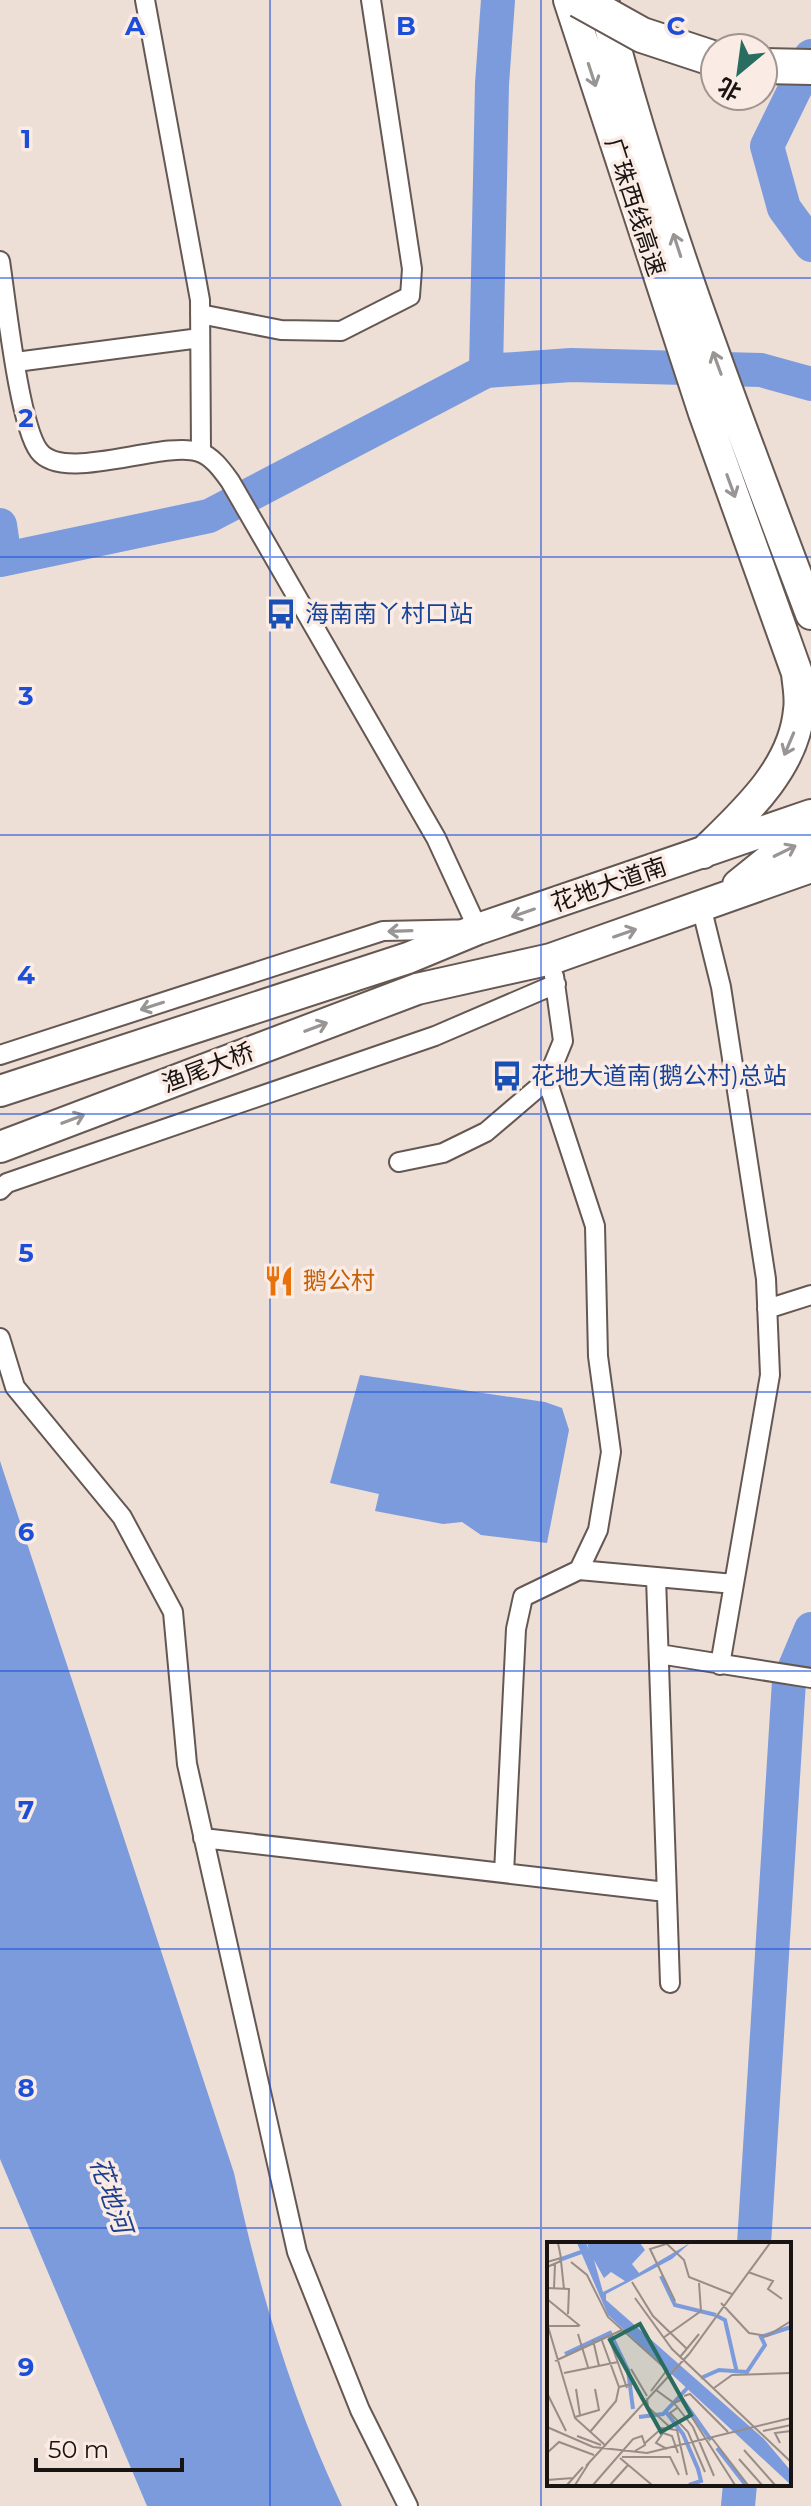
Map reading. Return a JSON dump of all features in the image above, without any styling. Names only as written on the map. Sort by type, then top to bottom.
[{"type":"highway","points":[[579,0],[621,26],[660,43],[699,54]]},
{"type":"highway","points":[[779,66],[811,67]]},
{"type":"main road","name":"广珠西线高速","points":[[569,0],[718,409]]},
{"type":"main road","name":"广珠西线高速","points":[[603,0],[688,322]]},
{"type":"main road","points":[[718,409],[811,614]]},
{"type":"main road","points":[[709,904],[731,875],[721,861],[703,853],[762,792],[792,744],[800,710],[797,673],[718,409]]},
{"type":"main road","name":"花地大道南","points":[[0,1091],[408,958],[478,929],[811,815]]},
{"type":"main road","points":[[709,904],[779,852],[811,840]]},
{"type":"main road","name":"花地大道南","points":[[417,989],[553,972],[709,904],[811,867]]},
{"type":"main road","name":"渔尾大桥","points":[[0,1147],[417,989]]},
{"type":"street","points":[[145,0],[200,314],[201,452]]},
{"type":"street","points":[[200,314],[281,330],[341,331],[410,296],[412,269],[371,0]]},
{"type":"street","points":[[0,261],[27,425],[40,453],[55,462],[180,450],[201,452],[217,464],[436,838],[478,929],[383,931],[0,1055]]},
{"type":"street","points":[[16,362],[200,338]]},
{"type":"street","points":[[709,904],[766,1279],[770,1375],[720,1665]]},
{"type":"street","points":[[0,1190],[7,1183],[435,1036],[553,972],[563,1041],[547,1080],[486,1132],[443,1153],[399,1162]]},
{"type":"street","points":[[547,1080],[595,1226],[598,1356],[611,1452],[598,1530],[579,1570]]},
{"type":"street","points":[[767,1309],[811,1295]]},
{"type":"street","points":[[0,1338],[15,1387],[122,1517],[173,1612],[187,1764],[297,2252],[360,2410],[408,2506]]},
{"type":"street","points":[[504,1873],[516,1629],[523,1597],[579,1570],[734,1584]]},
{"type":"street","points":[[656,1578],[670,1983]]},
{"type":"street","points":[[659,1654],[811,1678]]},
{"type":"street","points":[[203,1838],[666,1892]]},
{"type":"water","points":[[360,1375],[545,1402],[562,1408],[569,1430],[547,1543],[481,1535],[462,1522],[443,1524],[375,1511],[379,1494],[330,1483]]},
{"type":"water","name":"花地河","points":[[0,1461],[234,2173],[278,2342],[307,2425],[342,2506],[147,2506],[0,2159]]},
{"type":"waterway","points":[[486,371],[492,84],[498,0]]},
{"type":"waterway","points":[[811,56],[767,146],[784,208],[811,245]]},
{"type":"waterway","points":[[0,560],[209,516],[486,371],[571,365],[761,370],[811,384]]},
{"type":"waterway","points":[[0,525],[5,559]]},
{"type":"waterway","points":[[754,2242],[789,1681],[811,1629]]},
{"type":"waterway","points":[[738,2506],[740,2486]]},
{"type":"place","name":"海南南丫村口站","points":[[281,614]]},
{"type":"place","name":"花地大道南(鹅公村)总站","points":[[507,1076]]},
{"type":"place","name":"鹅公村","points":[[279,1281]]}]
